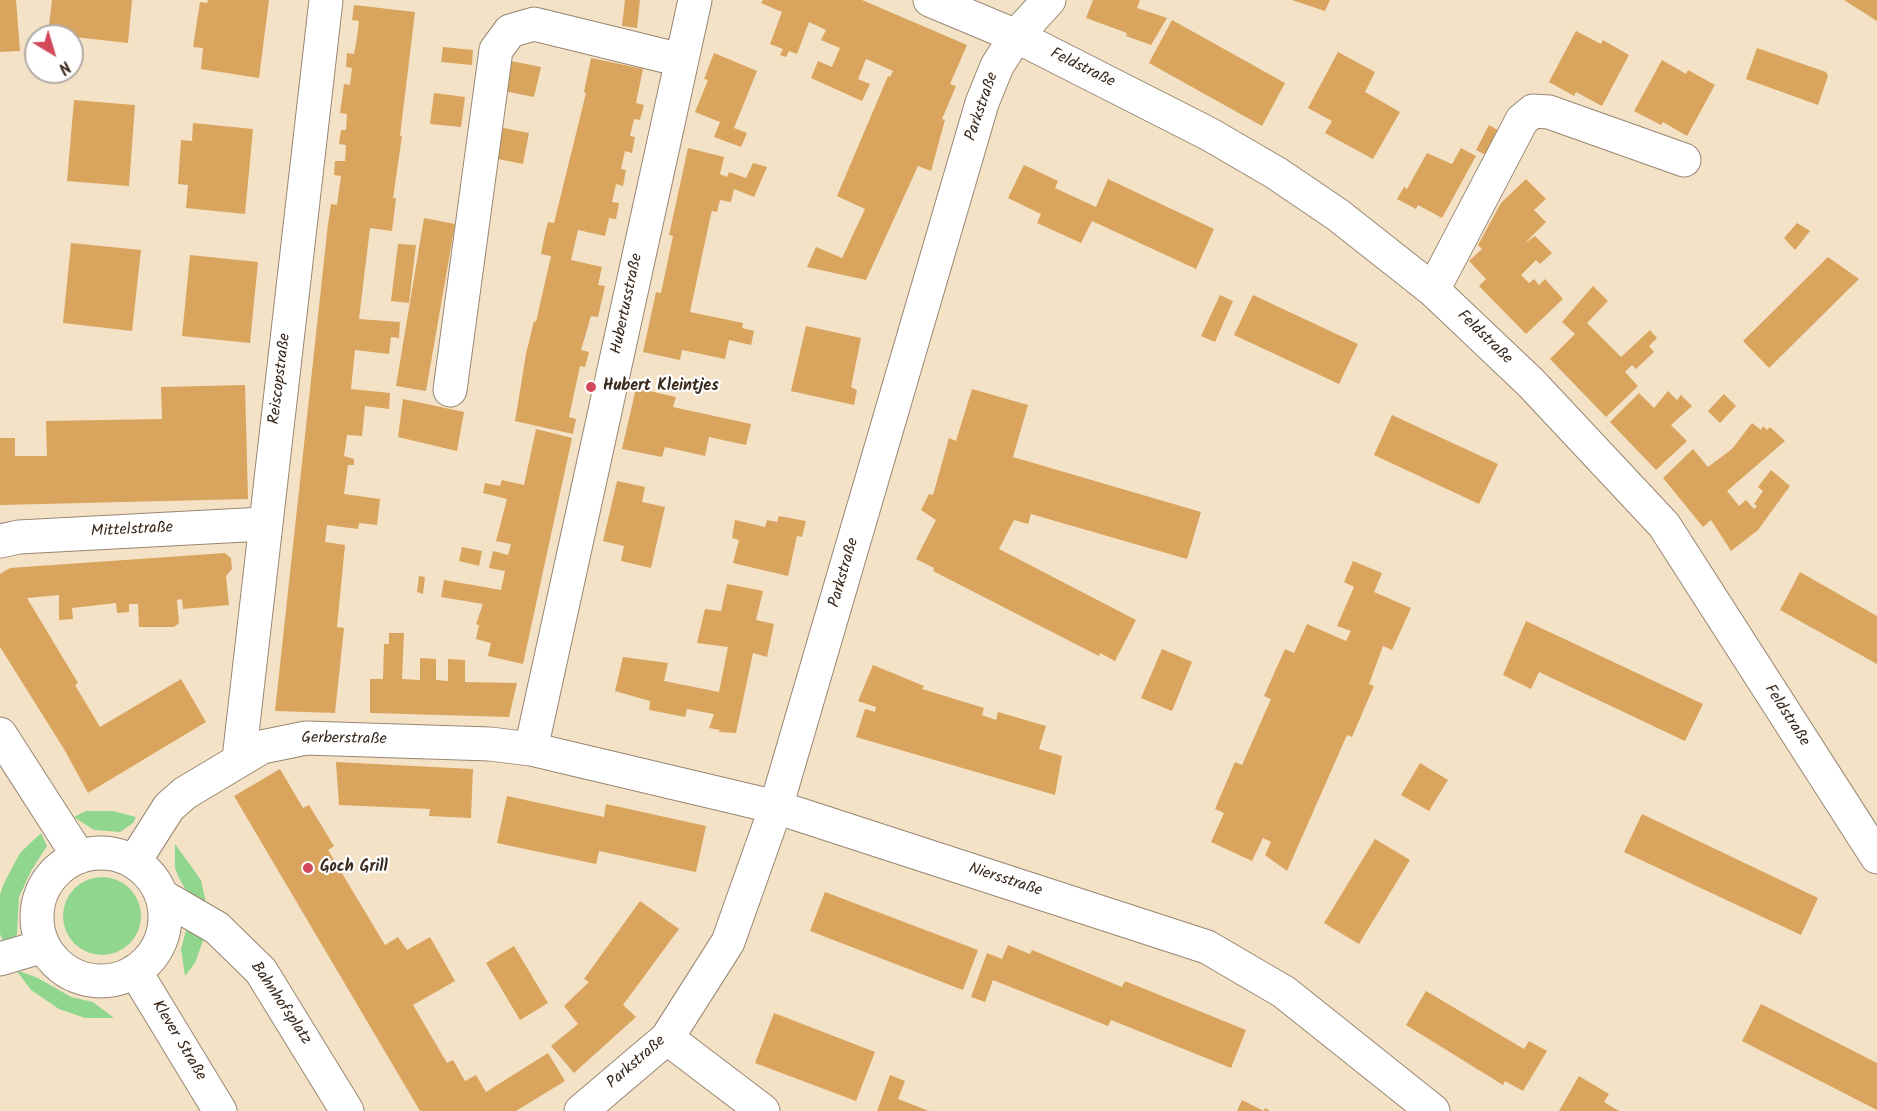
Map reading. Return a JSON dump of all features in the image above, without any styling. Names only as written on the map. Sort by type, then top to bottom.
[{"type":"street","name":"Reiscopstraße","points":[[239,759],[264,524],[326,0]]},
{"type":"street","name":"Hubertusstraße","points":[[531,749],[695,0]]},
{"type":"street","name":"Feldstraße","points":[[930,0],[1016,36],[1209,134],[1276,173],[1338,215],[1432,290],[1531,383],[1664,525],[1877,856]]},
{"type":"street","name":"Parkstraße","points":[[581,1111],[667,1038],[728,942],[776,807],[982,103],[998,66],[1016,36],[1049,0]]},
{"type":"street","points":[[450,390],[496,50],[510,31],[534,24],[681,60]]},
{"type":"street","points":[[1432,290],[1522,120],[1533,111],[1549,112],[1684,160]]},
{"type":"street","name":"Mittelstraße","points":[[0,541],[19,537],[264,524]]},
{"type":"street","points":[[0,734],[79,857]]},
{"type":"street","name":"Gerberstraße","points":[[134,862],[169,807],[185,793],[262,747],[306,738],[490,744],[531,749]]},
{"type":"street","name":"Niersstraße","points":[[531,749],[776,807],[1207,947],[1284,992],[1432,1111]]},
{"type":"street","points":[[98,853],[116,854],[134,862],[146,870],[162,896],[165,924],[156,951],[135,971],[111,980],[84,978],[61,966],[44,946],[38,920],[42,893],[57,872],[79,857],[98,853]]},
{"type":"street","name":"Bahnhofsplatz","points":[[162,896],[217,928],[261,971],[348,1111]]},
{"type":"street","points":[[0,959],[44,946]]},
{"type":"street","name":"Klever Straße","points":[[135,971],[220,1111]]},
{"type":"street","points":[[667,1038],[763,1111]]},
{"type":"green space","points":[[86,811],[113,811],[136,817],[133,823],[120,832],[94,830],[74,817]]},
{"type":"green space","points":[[41,833],[47,846],[31,871],[19,897],[17,934],[14,939],[4,943],[0,934],[0,895],[4,883],[20,853]]},
{"type":"green space","points":[[175,844],[201,880],[206,903],[187,892],[179,878],[175,868]]},
{"type":"green space","points":[[94,877],[110,877],[124,883],[135,894],[141,908],[141,924],[135,938],[124,949],[110,955],[94,955],[80,949],[69,938],[63,924],[63,908],[69,894],[80,883]]},
{"type":"green space","points":[[187,927],[204,938],[195,963],[185,976],[181,949]]},
{"type":"green space","points":[[16,970],[38,978],[71,997],[93,1002],[114,1018],[85,1018],[59,1009],[31,990]]},
{"type":"building","points":[[0,0],[16,0],[20,51],[0,52]]},
{"type":"building","points":[[52,0],[132,0],[128,43],[84,38],[84,24],[49,24]]},
{"type":"building","points":[[208,0],[269,0],[259,78],[201,69],[203,48],[193,47],[200,2],[207,3]]},
{"type":"building","points":[[625,0],[640,0],[637,28],[622,26]]},
{"type":"building","points":[[763,0],[862,0],[967,45],[950,84],[956,86],[942,119],[945,120],[931,171],[918,166],[866,280],[807,267],[816,247],[842,258],[865,209],[837,196],[888,76],[890,77],[893,71],[866,59],[858,79],[870,84],[862,101],[811,78],[818,61],[832,67],[840,48],[821,40],[826,30],[809,22],[797,54],[789,51],[786,57],[780,55],[783,49],[770,44],[782,12],[761,3]]},
{"type":"building","points":[[1093,0],[1140,0],[1137,8],[1167,18],[1151,45],[1126,36],[1127,33],[1086,18]]},
{"type":"building","points":[[1292,0],[1330,0],[1325,11]]},
{"type":"building","points":[[1844,0],[1877,0],[1877,21]]},
{"type":"building","points":[[354,5],[415,12],[393,198],[396,198],[392,231],[370,228],[359,319],[400,322],[399,338],[391,337],[389,354],[355,350],[351,389],[390,393],[389,409],[365,406],[362,436],[347,435],[344,456],[354,459],[354,465],[348,465],[344,494],[380,499],[377,525],[359,523],[358,529],[327,525],[325,542],[345,545],[337,627],[344,628],[335,713],[275,711],[328,224],[331,204],[337,205],[341,176],[334,175],[335,161],[345,161],[346,145],[339,144],[341,130],[346,130],[347,114],[340,113],[344,84],[350,85],[352,68],[346,67],[347,53],[354,54],[357,37],[359,21],[352,20]]},
{"type":"building","points":[[1172,20],[1285,83],[1262,126],[1149,63]]},
{"type":"building","points":[[1576,31],[1601,44],[1603,40],[1629,55],[1602,106],[1576,92],[1574,96],[1549,82]]},
{"type":"building","points":[[443,47],[473,50],[472,65],[441,62]]},
{"type":"building","points":[[1757,48],[1826,72],[1828,76],[1818,105],[1746,79]]},
{"type":"building","points":[[1338,52],[1375,72],[1365,92],[1400,112],[1373,159],[1325,133],[1332,121],[1308,108]]},
{"type":"building","points":[[714,53],[757,71],[734,128],[747,133],[741,147],[714,137],[720,122],[695,112],[708,80],[704,79]]},
{"type":"building","points":[[591,58],[643,69],[636,103],[644,105],[640,120],[634,119],[630,136],[635,137],[632,153],[625,151],[621,169],[626,170],[623,186],[616,184],[612,202],[619,203],[616,219],[609,218],[605,236],[578,230],[571,260],[602,267],[598,285],[605,286],[598,317],[591,316],[581,350],[589,352],[585,367],[580,366],[569,417],[576,419],[573,434],[515,421],[526,354],[551,256],[541,254],[544,238],[548,222],[554,223],[586,93],[584,92]]},
{"type":"building","points":[[1662,60],[1686,74],[1688,70],[1715,85],[1687,136],[1663,122],[1661,125],[1634,111]]},
{"type":"building","points":[[511,61],[541,67],[534,97],[504,91]]},
{"type":"building","points":[[434,93],[465,97],[461,127],[430,124]]},
{"type":"building","points":[[74,100],[135,105],[129,186],[67,181]]},
{"type":"building","points":[[193,123],[253,129],[245,214],[186,208],[188,185],[178,184],[181,140],[192,141]]},
{"type":"building","points":[[1489,125],[1503,133],[1490,157],[1476,150]]},
{"type":"building","points":[[499,127],[529,133],[523,164],[493,158]]},
{"type":"building","points":[[688,148],[724,157],[720,174],[727,177],[729,172],[746,178],[753,163],[767,167],[754,197],[734,189],[731,202],[720,200],[717,212],[712,211],[711,214],[690,312],[743,323],[742,328],[754,331],[751,345],[729,340],[725,359],[682,350],[680,360],[643,352],[656,292],[661,293],[673,236],[669,235]]},
{"type":"building","points":[[1461,148],[1476,156],[1442,218],[1418,205],[1416,209],[1397,199],[1404,187],[1407,189],[1427,153],[1452,164]]},
{"type":"building","points":[[1024,165],[1058,181],[1055,188],[1096,207],[1108,179],[1214,229],[1196,269],[1092,221],[1081,243],[1037,223],[1041,214],[1008,198]]},
{"type":"building","points":[[1526,179],[1546,199],[1534,210],[1546,222],[1524,244],[1535,236],[1552,253],[1540,264],[1536,260],[1521,275],[1529,283],[1534,279],[1539,285],[1545,279],[1563,299],[1526,334],[1479,286],[1486,279],[1469,261],[1482,249],[1478,245],[1501,203]]},
{"type":"building","points":[[424,218],[455,224],[426,391],[396,386]]},
{"type":"building","points":[[1797,223],[1810,231],[1795,250],[1784,238]]},
{"type":"building","points":[[71,243],[141,250],[132,331],[63,323]]},
{"type":"building","points":[[398,244],[416,245],[409,303],[391,301]]},
{"type":"building","points":[[190,255],[258,262],[250,343],[182,336]]},
{"type":"building","points":[[1828,257],[1859,279],[1769,368],[1743,341]]},
{"type":"building","points":[[1593,286],[1608,301],[1587,323],[1621,357],[1650,330],[1657,338],[1649,346],[1654,352],[1636,369],[1632,365],[1625,372],[1638,386],[1606,417],[1550,359],[1575,334],[1562,322]]},
{"type":"building","points":[[1220,295],[1233,301],[1215,342],[1201,336]]},
{"type":"building","points":[[1253,295],[1358,344],[1339,384],[1234,335]]},
{"type":"building","points":[[806,326],[861,338],[851,387],[857,390],[854,405],[791,391]]},
{"type":"building","points":[[245,385],[248,499],[0,505],[0,438],[15,438],[15,456],[47,456],[46,421],[162,419],[161,387]]},
{"type":"building","points":[[636,388],[676,397],[673,407],[751,424],[746,445],[709,437],[705,456],[665,447],[662,457],[622,449]]},
{"type":"building","points":[[972,389],[1028,405],[1013,457],[1201,512],[1187,559],[1031,514],[1028,524],[1014,520],[999,549],[1136,620],[1115,661],[1100,653],[1099,656],[933,571],[934,568],[916,559],[936,520],[921,510],[929,494],[933,495],[949,438],[956,441]]},
{"type":"building","points":[[1668,391],[1677,400],[1681,395],[1692,406],[1671,425],[1687,441],[1656,470],[1610,422],[1639,393],[1654,408]]},
{"type":"building","points":[[1724,394],[1736,406],[1720,423],[1708,411]]},
{"type":"building","points":[[403,399],[464,412],[457,451],[398,437]]},
{"type":"building","points":[[1392,415],[1498,464],[1479,504],[1374,455]]},
{"type":"building","points":[[1752,423],[1761,430],[1763,426],[1767,430],[1770,427],[1785,441],[1727,491],[1739,506],[1746,500],[1754,509],[1757,506],[1754,504],[1763,491],[1758,487],[1771,470],[1790,486],[1758,530],[1731,551],[1711,520],[1703,527],[1663,478],[1693,449],[1708,467],[1732,449]]},
{"type":"building","points":[[536,429],[572,438],[523,664],[488,656],[491,643],[476,639],[479,625],[476,624],[483,604],[441,597],[444,580],[501,590],[505,571],[489,568],[493,551],[508,555],[511,544],[496,541],[507,499],[483,493],[485,483],[500,486],[502,480],[524,485]]},
{"type":"building","points":[[617,481],[645,487],[642,502],[665,507],[651,568],[621,561],[624,546],[603,541]]},
{"type":"building","points":[[779,516],[806,521],[802,537],[797,536],[788,576],[733,563],[739,540],[732,538],[735,520],[765,527],[767,520],[777,522]]},
{"type":"building","points":[[462,547],[482,551],[479,566],[459,561]]},
{"type":"building","points":[[225,553],[231,558],[232,569],[226,576],[229,605],[183,609],[182,599],[177,600],[179,623],[174,627],[139,627],[138,604],[129,604],[129,612],[117,613],[116,603],[72,608],[73,619],[59,620],[59,595],[27,598],[78,683],[75,685],[100,727],[181,679],[206,722],[88,793],[64,749],[0,647],[0,574],[10,568]]},
{"type":"building","points":[[1353,561],[1382,573],[1374,592],[1411,608],[1392,650],[1383,646],[1369,684],[1374,686],[1352,737],[1347,735],[1287,871],[1265,855],[1271,842],[1263,838],[1252,861],[1211,842],[1224,813],[1215,809],[1235,762],[1242,765],[1271,699],[1264,696],[1285,649],[1294,653],[1307,624],[1346,641],[1351,631],[1337,626],[1354,587],[1344,582]]},
{"type":"building","points":[[1800,572],[1877,616],[1877,664],[1780,610]]},
{"type":"building","points":[[419,576],[425,577],[423,594],[417,592]]},
{"type":"building","points":[[727,584],[763,591],[756,620],[774,624],[767,657],[753,653],[736,733],[719,732],[720,730],[709,728],[714,714],[687,709],[685,717],[649,710],[650,701],[615,691],[623,657],[668,663],[664,681],[719,692],[728,647],[697,643],[705,609],[721,611]]},
{"type":"building","points":[[1526,621],[1703,704],[1685,741],[1539,672],[1531,689],[1503,675]]},
{"type":"building","points":[[389,633],[404,633],[402,679],[420,680],[420,658],[436,659],[436,680],[448,681],[448,659],[465,660],[465,682],[517,683],[509,717],[370,713],[370,679],[383,679],[384,644],[389,644]]},
{"type":"building","points":[[1162,649],[1192,662],[1172,711],[1141,698]]},
{"type":"building","points":[[873,665],[924,686],[922,689],[984,708],[982,715],[996,720],[998,712],[1046,726],[1039,749],[1062,756],[1055,795],[856,737],[865,709],[875,712],[876,707],[858,701]]},
{"type":"building","points":[[336,762],[473,769],[471,818],[429,816],[430,809],[339,805]]},
{"type":"building","points":[[1420,763],[1448,780],[1429,811],[1401,795]]},
{"type":"building","points":[[280,769],[303,808],[309,805],[334,846],[328,850],[385,945],[398,937],[407,950],[430,937],[455,981],[413,1005],[447,1063],[453,1060],[465,1081],[476,1075],[486,1092],[548,1053],[565,1081],[516,1111],[420,1111],[234,796]]},
{"type":"building","points":[[507,796],[604,817],[606,804],[706,826],[696,872],[599,851],[596,864],[497,843]]},
{"type":"building","points":[[1642,814],[1818,898],[1801,935],[1624,852]]},
{"type":"building","points":[[1375,839],[1410,860],[1359,944],[1324,923]]},
{"type":"building","points":[[825,892],[978,950],[963,990],[810,931]]},
{"type":"building","points":[[640,901],[679,929],[623,1005],[636,1017],[574,1073],[551,1046],[578,1024],[564,1006],[589,982],[584,979]]},
{"type":"building","points":[[1008,945],[1030,954],[1032,950],[1122,987],[1125,981],[1246,1030],[1231,1068],[1111,1020],[1108,1026],[993,980],[985,1002],[971,997],[987,953],[1002,959]]},
{"type":"building","points":[[514,946],[548,1003],[520,1020],[486,963]]},
{"type":"building","points":[[1426,991],[1524,1049],[1529,1041],[1547,1051],[1523,1091],[1505,1081],[1503,1085],[1406,1025]]},
{"type":"building","points":[[1761,1004],[1877,1063],[1877,1110],[1742,1041]]},
{"type":"building","points":[[774,1013],[875,1052],[856,1101],[755,1063]]},
{"type":"building","points":[[890,1075],[905,1081],[898,1099],[929,1111],[877,1111]]},
{"type":"building","points":[[1579,1076],[1609,1094],[1604,1102],[1619,1111],[1559,1111]]},
{"type":"building","points":[[1242,1100],[1264,1111],[1237,1111]]},
{"type":"place","name":"Hubert Kleintjes","points":[[591,387]]},
{"type":"place","name":"Goch Grill","points":[[308,868]]}]
